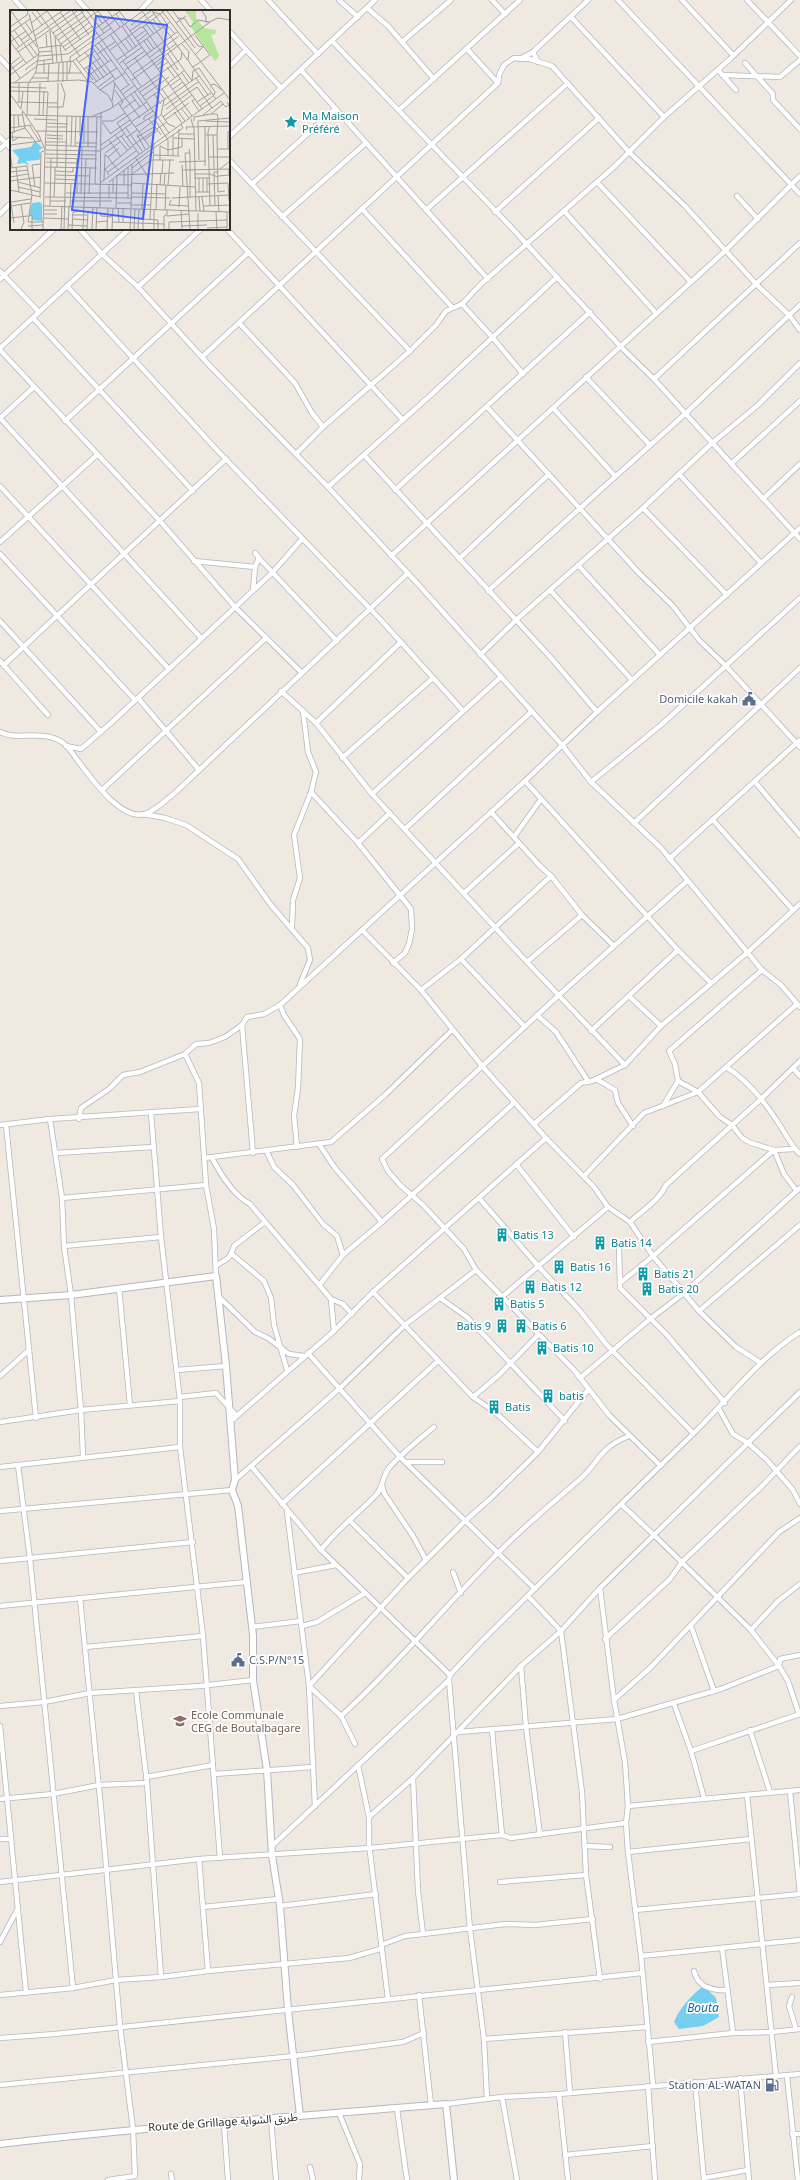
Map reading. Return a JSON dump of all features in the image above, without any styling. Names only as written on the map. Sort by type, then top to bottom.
[{"type":"street","points":[[15,0],[24,10]]},
{"type":"street","points":[[78,0],[87,10]]},
{"type":"street","points":[[141,10],[149,0]]},
{"type":"street","points":[[201,0],[210,10]]},
{"type":"street","points":[[268,0],[318,54]]},
{"type":"street","points":[[339,0],[358,17]]},
{"type":"street","points":[[230,136],[375,0]]},
{"type":"street","points":[[402,42],[451,0]]},
{"type":"street","points":[[492,0],[505,14]]},
{"type":"street","points":[[399,110],[520,0]]},
{"type":"street","points":[[520,59],[533,52],[588,0]]},
{"type":"street","points":[[618,0],[800,194]]},
{"type":"street","points":[[682,0],[733,55]]},
{"type":"street","points":[[747,0],[800,56]]},
{"type":"street","points":[[296,454],[323,427],[410,351],[436,325],[446,310],[462,304],[526,244],[597,182],[664,117],[718,70],[791,0]]},
{"type":"street","points":[[367,8],[402,42],[434,79]]},
{"type":"street","points":[[571,17],[664,117]]},
{"type":"street","points":[[230,32],[281,88]]},
{"type":"street","points":[[332,41],[654,379],[711,444],[800,539]]},
{"type":"street","points":[[467,49],[498,83]]},
{"type":"street","points":[[230,66],[246,50]]},
{"type":"street","points":[[533,52],[538,62]]},
{"type":"street","points":[[0,58],[10,69]]},
{"type":"street","points":[[202,357],[240,324],[362,208],[498,83],[499,75],[504,65],[514,58],[552,66],[629,152],[684,206],[725,251],[789,315],[800,330]]},
{"type":"street","points":[[723,75],[780,77],[800,60]]},
{"type":"street","points":[[745,63],[773,94],[773,100],[800,129]]},
{"type":"street","points":[[301,70],[488,279]]},
{"type":"street","points":[[718,70],[736,90]]},
{"type":"street","points":[[426,210],[568,84]]},
{"type":"street","points":[[252,184],[335,109]]},
{"type":"street","points":[[496,212],[599,118]]},
{"type":"street","points":[[0,137],[10,148]]},
{"type":"street","points":[[0,149],[10,140]]},
{"type":"street","points":[[282,217],[366,143]]},
{"type":"street","points":[[230,161],[410,351]]},
{"type":"street","points":[[392,556],[554,409],[586,377],[690,281],[725,251],[800,176]]},
{"type":"street","points":[[597,182],[690,281]]},
{"type":"street","points":[[736,196],[758,219]]},
{"type":"street","points":[[0,214],[10,204]]},
{"type":"street","points":[[362,208],[452,307]]},
{"type":"street","points":[[564,212],[656,313]]},
{"type":"street","points":[[2,277],[53,230]]},
{"type":"street","points":[[81,230],[102,254],[138,287],[202,357],[328,487],[408,573],[562,745],[591,782],[661,848],[686,881],[762,970],[781,985],[798,1006],[698,1092],[644,1113],[584,1176]]},
{"type":"street","points":[[128,230],[0,349],[65,421],[160,521],[235,607],[302,672]]},
{"type":"street","points":[[138,287],[200,230]]},
{"type":"street","points":[[229,230],[403,420]]},
{"type":"street","points":[[654,379],[800,243]]},
{"type":"street","points":[[65,421],[101,390],[171,323],[249,252]]},
{"type":"street","points":[[0,271],[2,277],[39,312]]},
{"type":"street","points":[[328,487],[493,338],[557,277]]},
{"type":"street","points":[[67,286],[226,459],[401,642],[463,711]]},
{"type":"street","points":[[462,304],[523,374]]},
{"type":"street","points":[[488,591],[685,414],[800,305]]},
{"type":"street","points":[[395,490],[590,312]]},
{"type":"street","points":[[32,318],[101,390],[193,491]]},
{"type":"street","points":[[240,324],[295,383],[312,413],[323,427]]},
{"type":"street","points":[[480,655],[516,620],[643,508],[711,444],[758,405],[800,363]]},
{"type":"street","points":[[586,377],[650,444]]},
{"type":"street","points":[[34,387],[0,418],[201,638]]},
{"type":"street","points":[[731,464],[800,401]]},
{"type":"street","points":[[487,407],[673,606],[688,629],[726,666],[760,704],[799,743],[669,859]]},
{"type":"street","points":[[554,409],[615,476]]},
{"type":"street","points":[[0,542],[97,455]]},
{"type":"street","points":[[364,455],[426,525],[459,558],[516,620],[597,712]]},
{"type":"street","points":[[48,715],[2,663],[24,647],[226,459]]},
{"type":"street","points":[[763,499],[800,464]]},
{"type":"street","points":[[459,558],[550,474]]},
{"type":"street","points":[[679,474],[761,563]]},
{"type":"street","points":[[0,486],[168,668]]},
{"type":"street","points":[[643,508],[727,595]]},
{"type":"street","points":[[80,1118],[81,1108],[109,1089],[123,1075],[140,1072],[185,1054],[196,1044],[209,1043],[225,1037],[242,1026],[247,1017],[264,1014],[280,1005],[492,812],[597,712],[800,528]]},
{"type":"street","points":[[66,746],[81,749],[101,732],[168,668],[272,573],[302,539]]},
{"type":"street","points":[[255,553],[258,558],[337,641]]},
{"type":"street","points":[[0,554],[136,699],[199,770]]},
{"type":"street","points":[[253,590],[255,567],[258,558]]},
{"type":"street","points":[[194,561],[255,567]]},
{"type":"street","points":[[578,565],[660,655]]},
{"type":"street","points":[[144,814],[157,807],[199,770],[281,691],[337,641],[408,573]]},
{"type":"street","points":[[550,590],[632,680]]},
{"type":"street","points":[[591,782],[661,725],[800,598]]},
{"type":"street","points":[[0,622],[101,732]]},
{"type":"street","points":[[102,790],[166,733],[266,638]]},
{"type":"street","points":[[316,723],[401,642]]},
{"type":"street","points":[[634,823],[800,668]]},
{"type":"street","points":[[372,794],[501,677]]},
{"type":"street","points":[[342,758],[433,678]]},
{"type":"street","points":[[281,691],[316,723],[342,758],[372,794],[591,1031],[625,1065]]},
{"type":"street","points":[[292,927],[293,900],[300,878],[294,835],[311,792],[316,772],[308,752],[303,711]]},
{"type":"street","points":[[405,829],[532,711]]},
{"type":"street","points":[[0,732],[10,734],[43,734],[63,743],[110,800],[127,812],[165,818],[186,825],[228,851],[238,859],[271,905],[292,927],[308,948],[310,960],[302,981],[295,992]]},
{"type":"street","points":[[0,736],[10,734]]},
{"type":"street","points":[[525,781],[678,950],[712,983]]},
{"type":"street","points":[[755,782],[800,835]]},
{"type":"street","points":[[311,792],[358,843],[401,895],[410,910],[412,929],[409,944],[405,953],[394,963]]},
{"type":"street","points":[[514,837],[541,799]]},
{"type":"street","points":[[492,812],[519,844],[551,876],[582,915],[614,946]]},
{"type":"street","points":[[358,843],[390,813]]},
{"type":"street","points":[[713,820],[793,910]]},
{"type":"street","points":[[464,893],[519,844]]},
{"type":"street","points":[[420,990],[461,959],[551,876]]},
{"type":"street","points":[[661,1466],[609,1415],[580,1378],[503,1296],[476,1270],[464,1249],[423,1205],[388,1171],[382,1160],[537,1015],[648,917],[686,881]]},
{"type":"street","points":[[534,1124],[581,1083],[596,1079],[625,1065],[661,1026],[748,952],[800,904]]},
{"type":"street","points":[[527,962],[582,915]]},
{"type":"street","points":[[362,930],[420,990],[514,1103],[584,1176],[608,1207],[630,1222],[653,1256],[699,1311],[736,1347],[761,1362]]},
{"type":"street","points":[[591,1031],[678,950]]},
{"type":"street","points":[[461,959],[525,1027]]},
{"type":"street","points":[[663,1106],[678,1081],[675,1064],[669,1051],[762,970]]},
{"type":"street","points":[[629,996],[661,1026]]},
{"type":"street","points":[[280,1005],[284,1015],[300,1039],[298,1088],[294,1116],[297,1147]]},
{"type":"street","points":[[537,1015],[556,1032],[588,1081]]},
{"type":"street","points":[[242,1026],[253,1153]]},
{"type":"street","points":[[204,1158],[267,1152],[331,1142],[364,1114],[452,1030]]},
{"type":"street","points":[[185,1054],[199,1083],[206,1185],[214,1230],[217,1265],[216,1276],[226,1366],[235,1480],[232,1490],[238,1506],[252,1627],[253,1680],[267,1770],[272,1855],[280,1906],[288,2010],[300,2116]]},
{"type":"street","points":[[630,1222],[644,1208],[656,1200],[666,1185],[760,1100],[800,1061]]},
{"type":"street","points":[[726,1067],[740,1076],[777,1121],[794,1149],[800,1154]]},
{"type":"street","points":[[793,1068],[800,1076]]},
{"type":"street","points":[[596,1079],[615,1090],[618,1103],[633,1126]]},
{"type":"street","points":[[678,1081],[698,1092],[720,1117],[732,1125],[742,1138],[751,1144],[774,1150],[794,1149]]},
{"type":"street","points":[[320,1284],[343,1254],[382,1222],[514,1103]]},
{"type":"street","points":[[0,1125],[50,1119],[200,1109]]},
{"type":"street","points":[[151,1113],[156,1188],[180,1399],[180,1446],[193,1542],[203,1636],[220,1858]]},
{"type":"street","points":[[50,1119],[62,1198],[64,1246],[71,1295],[84,1456]]},
{"type":"street","points":[[6,1124],[36,1418]]},
{"type":"street","points":[[230,1421],[286,1370],[334,1331],[373,1292],[546,1138]]},
{"type":"street","points":[[319,1144],[335,1168],[382,1222]]},
{"type":"street","points":[[56,1153],[153,1147]]},
{"type":"street","points":[[580,1378],[650,1319],[684,1293],[798,1189],[784,1174],[774,1150]]},
{"type":"street","points":[[620,1282],[653,1256],[774,1150]]},
{"type":"street","points":[[267,1152],[274,1167],[293,1185],[323,1224],[337,1236],[343,1254]]},
{"type":"street","points":[[212,1158],[224,1180],[243,1200],[250,1204],[331,1298],[343,1304],[352,1314]]},
{"type":"street","points":[[516,1164],[574,1237]]},
{"type":"street","points":[[62,1198],[156,1188],[206,1185]]},
{"type":"street","points":[[479,1198],[538,1267],[581,1312],[606,1344],[652,1393],[693,1433]]},
{"type":"street","points":[[503,1296],[608,1207]]},
{"type":"street","points":[[233,1255],[234,1246],[265,1222]]},
{"type":"street","points":[[699,1311],[800,1225]]},
{"type":"street","points":[[64,1246],[161,1237]]},
{"type":"street","points":[[620,1247],[620,1288],[666,1334],[725,1403]]},
{"type":"street","points":[[217,1265],[233,1255]]},
{"type":"street","points":[[233,1255],[264,1281],[271,1298],[274,1325],[282,1349],[286,1370]]},
{"type":"street","points":[[235,1480],[252,1467],[339,1389],[405,1324],[476,1270]]},
{"type":"street","points":[[0,1300],[71,1295],[216,1276]]},
{"type":"street","points":[[119,1288],[130,1405]]},
{"type":"street","points":[[373,1292],[473,1397],[495,1412],[538,1452]]},
{"type":"street","points":[[218,1296],[255,1332],[268,1338],[289,1354],[304,1356]]},
{"type":"street","points":[[331,1298],[334,1331]]},
{"type":"street","points":[[440,1298],[467,1317],[565,1421]]},
{"type":"street","points":[[487,2099],[484,2039],[470,1929],[449,1680],[450,1675],[529,1597],[535,1589],[725,1403],[761,1362],[774,1350],[800,1332]]},
{"type":"street","points":[[473,1397],[538,1335]]},
{"type":"street","points":[[0,1376],[29,1350]]},
{"type":"street","points":[[308,1353],[400,1457],[535,1589]]},
{"type":"street","points":[[282,1504],[438,1360]]},
{"type":"street","points":[[177,1370],[226,1366]]},
{"type":"street","points":[[309,1686],[408,1578],[465,1521],[538,1452],[565,1421],[588,1390]]},
{"type":"street","points":[[369,1818],[413,1778],[520,1666],[561,1631],[600,1588],[800,1392]]},
{"type":"street","points":[[0,1422],[216,1393],[236,1415]]},
{"type":"street","points":[[719,1409],[733,1434],[748,1443],[776,1471],[793,1490],[800,1504]]},
{"type":"street","points":[[426,1560],[413,1536],[384,1494],[382,1485],[383,1478],[400,1457],[434,1427]]},
{"type":"street","points":[[341,1716],[374,1686],[497,1553],[540,1513],[590,1470],[596,1459],[607,1447],[629,1436]]},
{"type":"street","points":[[0,1467],[180,1446]]},
{"type":"street","points":[[606,1639],[670,1579],[682,1562],[762,1486],[800,1446]]},
{"type":"street","points":[[406,1462],[442,1462]]},
{"type":"street","points":[[18,1465],[30,1559],[73,1988]]},
{"type":"street","points":[[252,1467],[287,1512],[321,1550],[381,1609],[416,1640],[450,1675]]},
{"type":"street","points":[[321,1550],[349,1520],[377,1494],[382,1485]]},
{"type":"street","points":[[0,1511],[232,1490]]},
{"type":"street","points":[[622,1505],[751,1630],[779,1666],[788,1682],[799,1714],[691,1751]]},
{"type":"street","points":[[287,1512],[309,1686],[315,1806]]},
{"type":"street","points":[[614,1700],[651,1667],[780,1532],[800,1518]]},
{"type":"street","points":[[349,1520],[408,1578]]},
{"type":"street","points":[[0,1561],[193,1542]]},
{"type":"street","points":[[294,1573],[336,1565]]},
{"type":"street","points":[[453,1572],[461,1593]]},
{"type":"street","points":[[0,1606],[246,1582]]},
{"type":"street","points":[[751,1630],[778,1600],[800,1584]]},
{"type":"street","points":[[600,1588],[614,1700],[625,1762],[628,1806],[626,1823],[628,1852],[641,1956],[647,2027],[656,2180]]},
{"type":"street","points":[[252,1627],[317,1622],[365,1593]]},
{"type":"street","points":[[529,1597],[561,1631],[585,1828],[586,1875],[600,1978]]},
{"type":"street","points":[[80,1598],[107,1869],[120,2026],[133,2129],[135,2176],[126,2179],[108,2180]]},
{"type":"street","points":[[691,1626],[714,1691]]},
{"type":"street","points":[[85,1647],[203,1636]]},
{"type":"street","points":[[779,1666],[780,1659],[800,1655]]},
{"type":"street","points":[[520,1666],[526,1728],[540,1835]]},
{"type":"street","points":[[458,1732],[526,1728],[617,1719],[674,1704],[714,1691],[779,1666]]},
{"type":"street","points":[[0,1706],[44,1702],[90,1693],[207,1685],[253,1680]]},
{"type":"street","points":[[272,1846],[449,1680]]},
{"type":"street","points":[[309,1686],[341,1716],[355,1744]]},
{"type":"street","points":[[136,1690],[147,1783],[161,1977]]},
{"type":"street","points":[[674,1704],[691,1751],[704,1798]]},
{"type":"street","points":[[0,1726],[7,1798],[9,1839],[26,1992]]},
{"type":"street","points":[[492,1730],[502,1835]]},
{"type":"street","points":[[750,1730],[770,1792]]},
{"type":"street","points":[[146,1777],[213,1765]]},
{"type":"street","points":[[358,1766],[369,1818],[370,1848],[388,1999]]},
{"type":"street","points":[[214,1774],[314,1767]]},
{"type":"street","points":[[413,1778],[416,1844],[423,1934]]},
{"type":"street","points":[[0,1799],[53,1794],[99,1785],[147,1783]]},
{"type":"street","points":[[628,1806],[800,1790]]},
{"type":"street","points":[[635,1910],[800,1894],[790,1791]]},
{"type":"street","points":[[747,1795],[776,2076]]},
{"type":"street","points":[[0,1882],[199,1859],[370,1848],[502,1835],[511,1838],[626,1823]]},
{"type":"street","points":[[0,1840],[9,1839]]},
{"type":"street","points":[[628,1852],[751,1839]]},
{"type":"street","points":[[585,1846],[610,1847]]},
{"type":"street","points":[[199,1859],[208,1971]]},
{"type":"street","points":[[500,1882],[586,1875]]},
{"type":"street","points":[[280,1906],[376,1894]]},
{"type":"street","points":[[203,1907],[279,1899]]},
{"type":"street","points":[[0,1942],[17,1910]]},
{"type":"street","points":[[0,1995],[73,1988],[116,1980],[161,1977],[208,1971],[349,1958],[381,1947],[405,1936],[505,1924],[535,1925],[593,1919]]},
{"type":"street","points":[[641,1956],[800,1940]]},
{"type":"street","points":[[722,1948],[733,2033]]},
{"type":"street","points":[[694,1971],[698,1980],[706,1986],[714,1990],[727,1990]]},
{"type":"street","points":[[0,2038],[54,2034],[642,1973]]},
{"type":"street","points":[[767,1985],[800,1983]]},
{"type":"street","points":[[419,1995],[431,2105]]},
{"type":"street","points":[[648,2042],[733,2033],[772,2032],[798,2029],[789,2006],[792,1997]]},
{"type":"street","points":[[484,2039],[647,2027]]},
{"type":"street","points":[[565,2032],[570,2093]]},
{"type":"street","points":[[0,2085],[294,2056],[403,2042],[424,2033]]},
{"type":"street","points":[[454,2180],[446,2104],[502,2096],[559,2094],[800,2074]]},
{"type":"street","points":[[786,2076],[798,2180]]},
{"type":"street","points":[[740,2078],[749,2180]]},
{"type":"street","points":[[695,2082],[704,2179],[748,2170]]},
{"type":"street","points":[[559,2094],[568,2180]]},
{"type":"street","points":[[502,2096],[517,2180]]},
{"type":"street","name":"Route de Grillage طريق الشواية","points":[[0,2144],[133,2129],[224,2124],[446,2104]]},
{"type":"street","points":[[397,2109],[406,2180]]},
{"type":"street","points":[[339,2113],[360,2164],[359,2180]]},
{"type":"street","points":[[270,2119],[276,2180]]},
{"type":"street","points":[[224,2124],[228,2180]]},
{"type":"street","points":[[792,2134],[800,2134]]},
{"type":"street","points":[[565,2155],[653,2146]]},
{"type":"street","points":[[310,2167],[313,2180]]},
{"type":"street","points":[[171,2174],[172,2180]]},
{"type":"water","name":"Bouta","points":[[701,1988],[707,1989],[716,1998],[719,2017],[703,2026],[679,2029],[674,2022],[676,2017],[685,2004]]},
{"type":"place","name":"Ma Maison Préféré","points":[[291,122]]},
{"type":"place","name":"Domicile kakah","points":[[749,699]]},
{"type":"place","name":"Batis 13","points":[[502,1235]]},
{"type":"place","name":"Batis 14","points":[[600,1243]]},
{"type":"place","name":"Batis 16","points":[[559,1267]]},
{"type":"place","name":"Batis 21","points":[[643,1274]]},
{"type":"place","name":"Batis 12","points":[[530,1287]]},
{"type":"place","name":"Batis 20","points":[[647,1289]]},
{"type":"place","name":"Batis 5","points":[[499,1304]]},
{"type":"place","name":"Batis 9","points":[[502,1326]]},
{"type":"place","name":"Batis 6","points":[[521,1326]]},
{"type":"place","name":"Batis 10","points":[[542,1348]]},
{"type":"place","name":"batis","points":[[548,1396]]},
{"type":"place","name":"Batis","points":[[494,1407]]},
{"type":"place","name":"C.S.P/N°15","points":[[238,1660]]},
{"type":"place","name":"Ecole Communale CEG de Boutalbagare","points":[[180,1721]]},
{"type":"place","name":"Station AL-WATAN","points":[[772,2085]]}]
